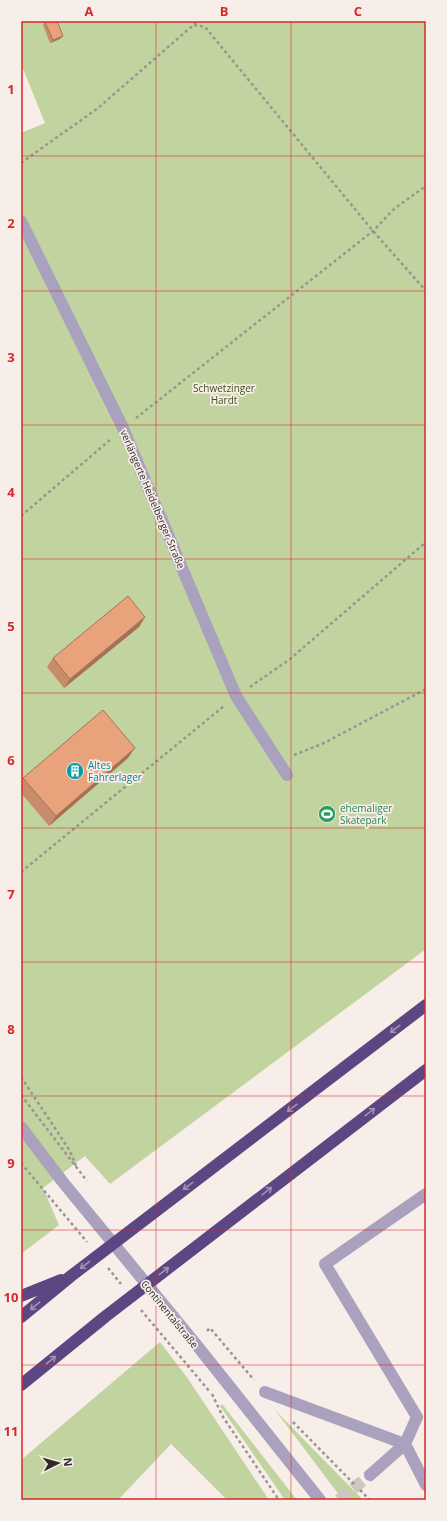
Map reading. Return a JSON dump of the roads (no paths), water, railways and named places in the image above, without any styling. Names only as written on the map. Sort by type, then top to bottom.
[{"type":"highway","points":[[21,1318],[72,1276],[426,1005]]},
{"type":"highway","points":[[21,1385],[118,1306],[426,1070]]},
{"type":"highway","points":[[21,1296],[72,1276]]},
{"type":"street","name":"verlängerte Heidelberger Straße","points":[[21,221],[123,428],[236,696],[287,775]]},
{"type":"street","name":"Continentalstraße","points":[[21,1127],[62,1181],[199,1348],[320,1500]]},
{"type":"street","points":[[370,1475],[405,1444],[421,1413],[325,1264],[426,1194]]},
{"type":"street","points":[[265,1392],[405,1444],[426,1485]]},
{"type":"tunnel","points":[[339,1500],[370,1475]]},
{"type":"place","name":"Altes Fahrerlager","points":[[75,771]]},
{"type":"place","name":"ehemaliger Skatepark","points":[[327,814]]},
{"type":"park label","name":"Schwetzinger Hardt","points":[[224,394]]}]
